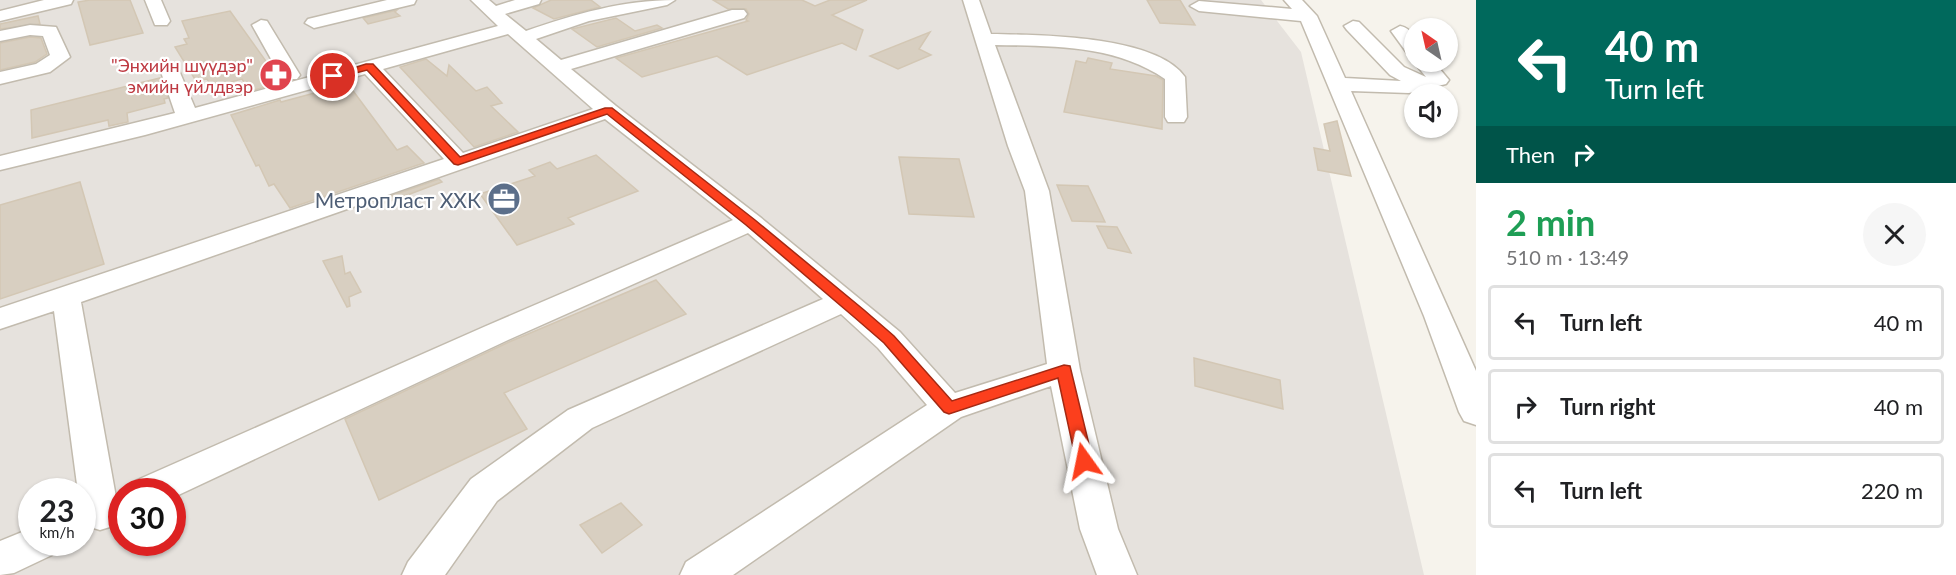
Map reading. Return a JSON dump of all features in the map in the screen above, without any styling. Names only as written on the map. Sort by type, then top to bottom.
[{"type":"street","points":[[0,16],[65,0]]},
{"type":"street","points":[[153,0],[161,21]]},
{"type":"street","points":[[314,22],[408,0]]},
{"type":"street","points":[[0,163],[185,109],[293,81],[369,66],[502,20],[533,0]]},
{"type":"street","points":[[502,20],[585,17],[667,0]]},
{"type":"street","points":[[971,0],[1037,191],[1064,370],[1099,529],[1117,575]]},
{"type":"street","points":[[1199,6],[1300,8],[1338,84],[1438,316],[1476,411]]},
{"type":"street","points":[[558,67],[738,14]]},
{"type":"street","points":[[502,20],[608,111],[751,222],[889,340],[949,408]]},
{"type":"street","points":[[261,25],[293,81]]},
{"type":"street","points":[[1353,26],[1397,71],[1424,84],[1439,80],[1432,72]]},
{"type":"street","points":[[0,36],[30,30],[50,31],[60,57],[43,68],[0,78]]},
{"type":"street","points":[[1400,31],[1404,36]]},
{"type":"street","points":[[985,39],[1064,43],[1138,55],[1164,68],[1175,78],[1176,117]]},
{"type":"street","points":[[369,66],[458,161]]},
{"type":"street","points":[[171,72],[185,109]]},
{"type":"street","points":[[1338,84],[1404,87]]},
{"type":"street","points":[[0,319],[608,111]]},
{"type":"street","points":[[179,478],[496,333],[751,222]]},
{"type":"street","points":[[66,297],[101,514]]},
{"type":"street","points":[[422,575],[484,490],[580,419],[844,301]]},
{"type":"street","points":[[700,575],[949,408],[1064,370]]},
{"type":"street","points":[[0,560],[18,552]]},
{"type":"shaded area","points":[[0,0],[1261,0],[1301,52],[1424,575],[0,575]]},
{"type":"building","points":[[130,0],[143,33],[90,45],[78,2]]},
{"type":"building","points":[[551,0],[591,0],[600,7],[554,19],[533,8]]},
{"type":"building","points":[[713,0],[802,0],[815,6],[830,0],[867,0],[832,15],[863,30],[856,50],[842,43],[747,75],[717,56],[642,77],[616,58],[748,21],[746,20],[749,14],[746,9],[728,9]]},
{"type":"building","points":[[1147,0],[1180,0],[1195,25],[1160,23]]},
{"type":"building","points":[[397,10],[395,12],[400,16],[368,24],[363,18]]},
{"type":"building","points":[[230,11],[273,71],[261,74],[269,86],[250,91],[242,79],[212,87],[207,79],[196,81],[175,47],[187,44],[184,39],[189,38],[182,21]]},
{"type":"building","points":[[38,16],[40,24],[0,29],[0,24]]},
{"type":"building","points":[[616,18],[635,31],[657,25],[662,28],[597,47],[572,29]]},
{"type":"building","points":[[930,32],[919,49],[931,55],[898,69],[870,56]]},
{"type":"building","points":[[30,37],[41,38],[47,54],[35,62],[0,70],[0,43]]},
{"type":"building","points":[[1088,58],[1112,63],[1110,69],[1156,76],[1163,80],[1162,129],[1064,112],[1076,61],[1086,63]]},
{"type":"building","points":[[426,59],[447,76],[449,65],[476,91],[487,87],[502,103],[491,106],[518,132],[474,147],[400,67]]},
{"type":"building","points":[[160,78],[168,98],[164,99],[165,103],[127,113],[128,122],[109,126],[108,120],[32,138],[31,110]]},
{"type":"building","points":[[348,84],[397,150],[407,146],[424,163],[290,208],[274,184],[269,186],[259,165],[256,166],[231,115],[280,100],[281,102]]},
{"type":"building","points":[[1337,121],[1351,176],[1318,170],[1314,148],[1330,151],[1324,124]]},
{"type":"building","points":[[596,155],[638,191],[568,218],[574,224],[517,245],[480,194],[535,176],[529,170],[550,162],[557,169]]},
{"type":"building","points":[[899,157],[959,159],[974,217],[909,214]]},
{"type":"building","points":[[439,179],[442,182],[410,194],[384,203],[382,199]]},
{"type":"building","points":[[80,182],[104,264],[0,299],[0,205]]},
{"type":"building","points":[[1057,185],[1088,186],[1105,222],[1072,221]]},
{"type":"building","points":[[1097,226],[1117,227],[1131,253],[1108,248]]},
{"type":"building","points":[[342,256],[345,274],[350,272],[361,292],[349,297],[350,306],[347,307],[323,261]]},
{"type":"building","points":[[656,280],[686,314],[504,393],[527,429],[379,500],[345,419],[509,342]]},
{"type":"building","points":[[1194,358],[1280,380],[1283,409],[1195,386]]},
{"type":"building","points":[[621,503],[642,525],[602,553],[580,525]]},
{"type":"place","name":"\"Энхийн шүүдэр\" эмийн үйлдвэр","points":[[276,75]]},
{"type":"place","name":"Метропласт ХХК","points":[[504,199]]},
{"type":"route","points":[[333,76],[369,66],[458,161],[608,111],[751,222],[889,340],[949,408],[1064,370],[1084,461]]}]
